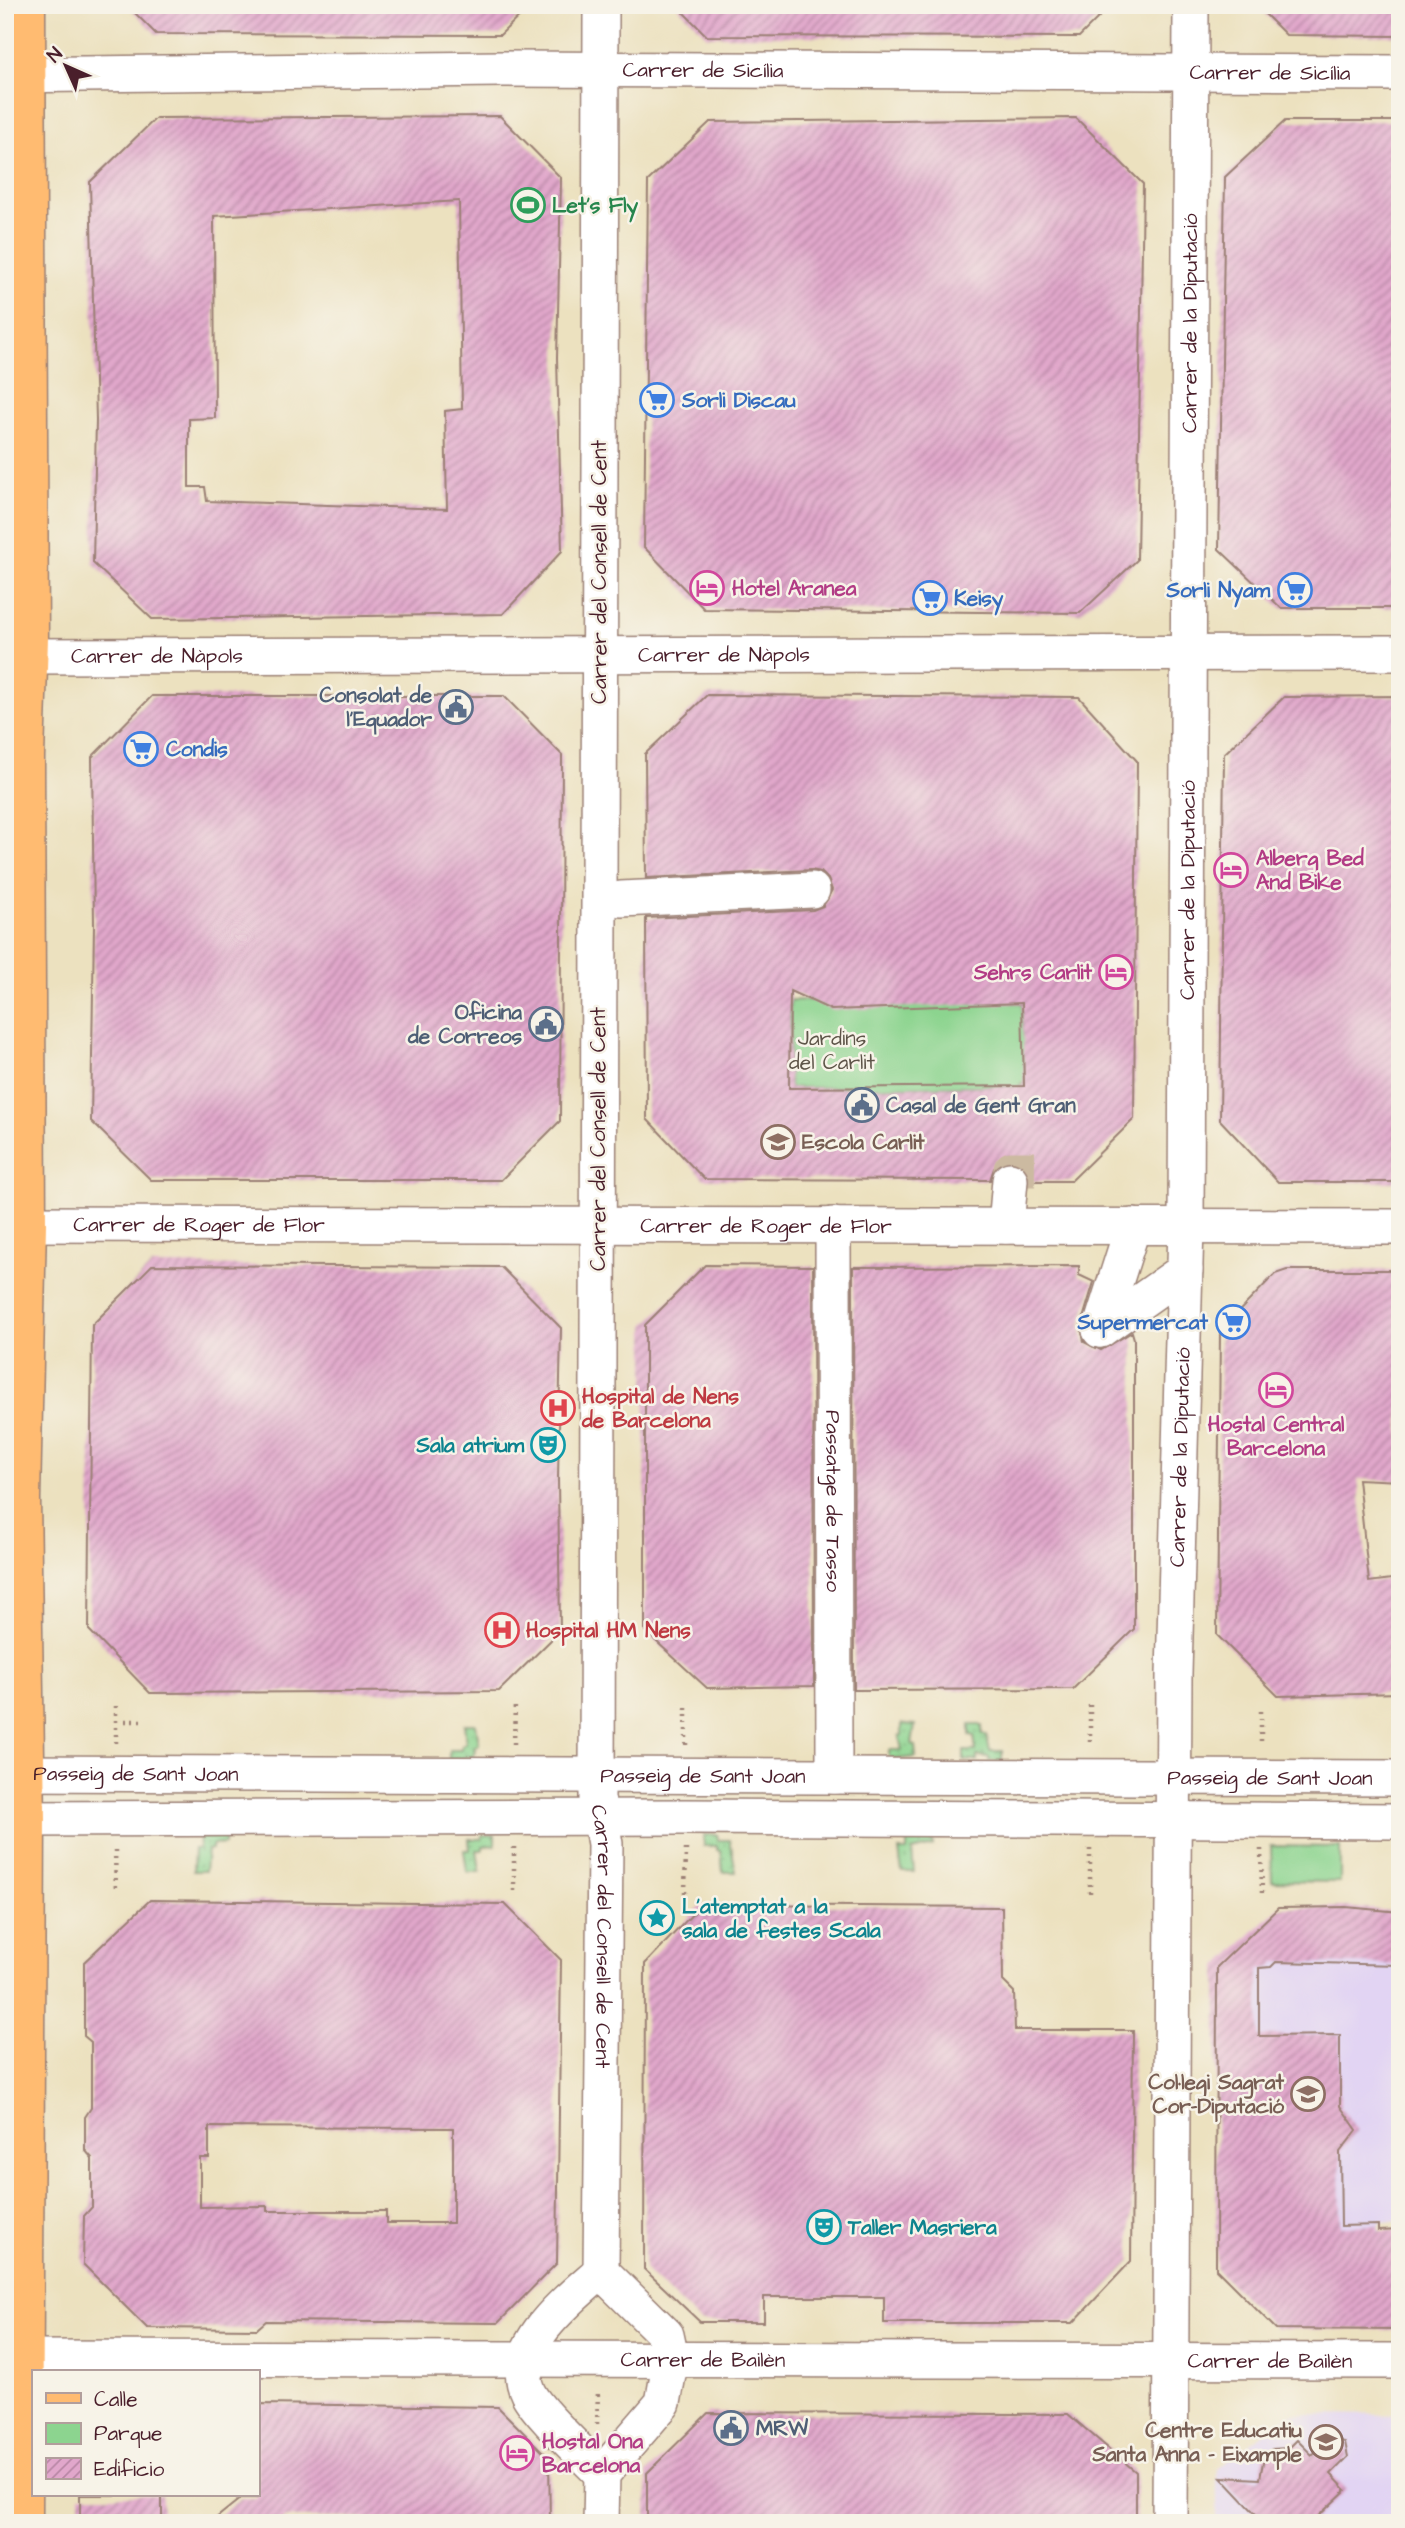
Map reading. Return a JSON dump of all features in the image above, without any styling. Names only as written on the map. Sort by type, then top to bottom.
[{"type":"main road","points":[[23,2523],[15,2358],[15,1772],[21,1499],[16,1224],[25,756],[17,656],[16,75],[26,5]]},
{"type":"street","name":"Carrer del Consell de Cent","points":[[601,5],[597,1225],[597,1774],[598,1819],[605,1844],[601,2272]]},
{"type":"street","name":"Carrer de la Diputació","points":[[1173,1821],[1186,1226],[1191,5]]},
{"type":"street","name":"Carrer de Sicília","points":[[16,75],[601,70],[1400,73]]},
{"type":"street","name":"Carrer de Nàpols","points":[[17,656],[1400,653]]},
{"type":"street","points":[[621,899],[812,890]]},
{"type":"street","points":[[1018,1226],[1022,1180]]},
{"type":"street","name":"Carrer de Roger de Flor","points":[[16,1224],[1400,1227]]},
{"type":"street","name":"Passatge de Tasso","points":[[833,1225],[834,1776]]},
{"type":"street","points":[[1133,1226],[1100,1330],[1185,1270]]},
{"type":"street","name":"Passeig de Sant Joan","points":[[15,1772],[189,1775],[1400,1778]]},
{"type":"street","name":"Passeig de Sant Joan","points":[[16,1819],[1400,1821]]},
{"type":"street","points":[[1170,2523],[1173,1821]]},
{"type":"street","points":[[601,2523],[602,2473],[663,2403],[671,2358],[666,2335],[601,2272],[537,2334],[527,2348],[526,2360],[529,2395],[602,2473]]},
{"type":"street","name":"Carrer de Bailèn","points":[[15,2358],[1400,2361]]},
{"type":"path","name":"Passeig de Sant Joan","points":[[116,1750],[117,1703]]},
{"type":"path","points":[[514,1749],[515,1703]]},
{"type":"path","name":"Passeig de Sant Joan","points":[[685,1750],[686,1703]]},
{"type":"path","points":[[1090,1705],[1090,1751]]},
{"type":"path","name":"Passeig de Sant Joan","points":[[1261,1711],[1261,1750]]},
{"type":"path","points":[[125,1721],[143,1721]]},
{"type":"path","points":[[514,1835],[514,1891]]},
{"type":"path","points":[[1261,1836],[1262,1894]]},
{"type":"path","points":[[115,1843],[116,1892]]},
{"type":"path","points":[[685,1893],[686,1845]]},
{"type":"path","points":[[1090,1846],[1090,1894]]},
{"type":"shaded area","name":"Col·legi Sagrat Cor-Diputació","points":[[1346,1907],[1400,1912],[1400,2221],[1379,2222],[1379,2329],[1276,2329],[1216,2269],[1217,1967],[1278,1908]]},
{"type":"shaded area","name":"Centre Educatiu Santa Anna - Eixample","points":[[1289,2414],[1400,2415],[1400,2523],[1217,2523],[1217,2469]]},
{"type":"green space","name":"Jardins del Carlit","points":[[790,1000],[1022,1003],[1026,1079],[1019,1086],[1023,1109],[991,1086],[789,1088]]},
{"type":"green space","points":[[464,1724],[476,1724],[479,1745],[475,1746],[474,1756],[449,1760],[449,1750],[461,1750],[462,1745],[466,1744]]},
{"type":"green space","points":[[902,1724],[915,1725],[912,1745],[915,1746],[916,1757],[889,1760],[889,1750],[902,1750],[899,1736],[902,1735]]},
{"type":"green space","points":[[970,1725],[982,1725],[982,1735],[986,1735],[990,1751],[1002,1751],[1002,1761],[989,1761],[989,1757],[977,1756],[977,1761],[964,1761],[964,1751],[976,1751],[974,1736],[970,1735]]},
{"type":"green space","points":[[212,1834],[225,1834],[225,1844],[212,1845],[212,1849],[207,1850],[205,1871],[193,1871],[194,1849],[199,1849],[200,1837],[212,1837]]},
{"type":"green space","points":[[482,1835],[495,1835],[495,1845],[483,1846],[483,1850],[477,1850],[480,1872],[467,1872],[464,1850],[470,1850],[469,1839],[482,1839]]},
{"type":"green space","points":[[704,1835],[717,1835],[717,1840],[730,1840],[736,1872],[723,1872],[721,1850],[717,1850],[717,1846],[704,1846]]},
{"type":"green space","points":[[919,1836],[932,1836],[933,1846],[912,1851],[914,1872],[902,1872],[899,1851],[907,1851],[907,1841],[919,1840]]},
{"type":"green space","points":[[1271,1846],[1340,1847],[1340,1882],[1272,1881]]},
{"type":"building","points":[[127,5],[531,5],[500,35],[156,34]]},
{"type":"building","points":[[676,5],[1111,5],[1079,37],[707,36]]},
{"type":"building","points":[[1256,5],[1400,5],[1400,36],[1286,35]]},
{"type":"building","points":[[500,116],[561,178],[557,358],[562,551],[503,614],[152,619],[93,563],[96,420],[90,182],[156,118]],"holes":[[[459,201],[462,409],[445,411],[447,509],[207,501],[205,487],[189,487],[189,419],[215,418],[214,216]]]},
{"type":"building","points":[[1076,118],[1143,184],[1137,560],[1080,613],[704,609],[644,547],[648,181],[710,122]]},
{"type":"building","points":[[1285,121],[1400,121],[1400,608],[1281,608],[1219,549],[1225,177]]},
{"type":"building","points":[[707,695],[1079,697],[1137,761],[1134,1119],[1071,1181],[1030,1181],[1022,1164],[1011,1160],[994,1168],[990,1180],[704,1179],[647,1119],[646,918],[813,910],[823,906],[832,890],[828,879],[821,872],[811,870],[646,878],[645,754]],"holes":[[[790,991],[831,1010],[1022,1003],[1024,1086],[789,1088]]]},
{"type":"building","points":[[152,696],[504,696],[562,755],[560,1121],[501,1180],[151,1180],[91,1121],[94,925],[92,757]]},
{"type":"building","points":[[1400,696],[1400,1182],[1278,1182],[1220,1120],[1224,754],[1284,697]]},
{"type":"building","points":[[152,1265],[501,1267],[561,1328],[558,1479],[560,1631],[499,1691],[150,1693],[89,1630],[92,1325]]},
{"type":"building","points":[[705,1265],[813,1266],[814,1686],[707,1688],[645,1631],[645,1325]]},
{"type":"building","points":[[1079,1266],[1079,1275],[1094,1282],[1081,1325],[1084,1342],[1101,1350],[1132,1332],[1134,1339],[1134,1629],[1073,1689],[854,1690],[853,1267]]},
{"type":"building","points":[[1287,1270],[1400,1270],[1400,1481],[1358,1479],[1369,1582],[1400,1578],[1400,1693],[1278,1696],[1217,1635],[1220,1331],[1275,1274]]},
{"type":"building","points":[[150,1900],[505,1904],[561,1960],[557,2263],[498,2323],[266,2321],[257,2329],[147,2328],[83,2264],[84,2216],[92,2207],[92,2158],[85,2150],[85,2117],[91,2108],[91,2042],[84,2036],[84,1962]],"holes":[[[209,2127],[453,2128],[453,2223],[386,2223],[386,2211],[267,2211],[267,2206],[200,2207],[200,2158],[209,2158]]]},
{"type":"building","points":[[701,1905],[1002,1907],[1003,1981],[1014,1992],[1015,2030],[1133,2030],[1131,2261],[1073,2323],[884,2323],[884,2297],[764,2297],[764,2322],[700,2322],[644,2269],[645,1964]]},
{"type":"building","name":"Col·legi Sagrat Cor-Diputació","points":[[1346,1907],[1400,1912],[1400,1965],[1276,1962],[1271,1967],[1259,1968],[1259,2036],[1340,2035],[1340,2106],[1357,2130],[1340,2152],[1341,2226],[1378,2225],[1378,2231],[1400,2230],[1400,2330],[1276,2329],[1216,2269],[1217,1967],[1278,1908]]},
{"type":"building","points":[[259,2404],[498,2407],[549,2458],[550,2523],[283,2518],[283,2523],[210,2523],[241,2498],[257,2498]]},
{"type":"building","points":[[708,2413],[1068,2414],[1136,2472],[1136,2523],[647,2523],[647,2473]]},
{"type":"building","points":[[1330,2439],[1345,2442],[1348,2457],[1331,2474],[1346,2490],[1311,2523],[1264,2523],[1221,2477],[1260,2479],[1264,2456],[1272,2449],[1289,2448],[1297,2440],[1312,2455]]},
{"type":"building","points":[[80,2496],[162,2496],[162,2523],[80,2523]]},
{"type":"tunnel","points":[[1010,1180],[1011,1169],[1035,1169],[1035,1181]]},
{"type":"place","name":"Let's Fly","points":[[528,205]]},
{"type":"place","name":"Sorli Discau","points":[[657,400]]},
{"type":"place","name":"Hotel Aranea","points":[[707,588]]},
{"type":"place","name":"Sorli Nyam","points":[[1295,590]]},
{"type":"place","name":"Keisy","points":[[930,598]]},
{"type":"place","name":"Consolat de l'Equador","points":[[456,707]]},
{"type":"place","name":"Condis","points":[[141,749]]},
{"type":"place","name":"Alberg Bed And Bike","points":[[1231,870]]},
{"type":"place","name":"Sehrs Carlit","points":[[1116,972]]},
{"type":"place","name":"Oficina de Correos","points":[[546,1024]]},
{"type":"place","name":"Casal de Gent Gran","points":[[862,1105]]},
{"type":"place","name":"Escola Carlit","points":[[778,1142]]},
{"type":"place","name":"Supermercat","points":[[1233,1322]]},
{"type":"place","name":"Hostal Central Barcelona","points":[[1276,1390]]},
{"type":"place","name":"Hospital de Nens de Barcelona","points":[[558,1408]]},
{"type":"place","name":"Sala atrium","points":[[548,1445]]},
{"type":"place","name":"Hospital HM Nens","points":[[502,1630]]},
{"type":"place","name":"L'atemptat a la sala de festes Scala","points":[[657,1918]]},
{"type":"place","name":"Col·legi Sagrat Cor-Diputació","points":[[1308,2094]]},
{"type":"place","name":"Taller Masriera","points":[[824,2227]]},
{"type":"place","name":"MRW","points":[[731,2428]]},
{"type":"place","name":"Centre Educatiu Santa Anna - Eixample","points":[[1326,2442]]},
{"type":"place","name":"Hostal Ona Barcelona","points":[[517,2453]]}]
